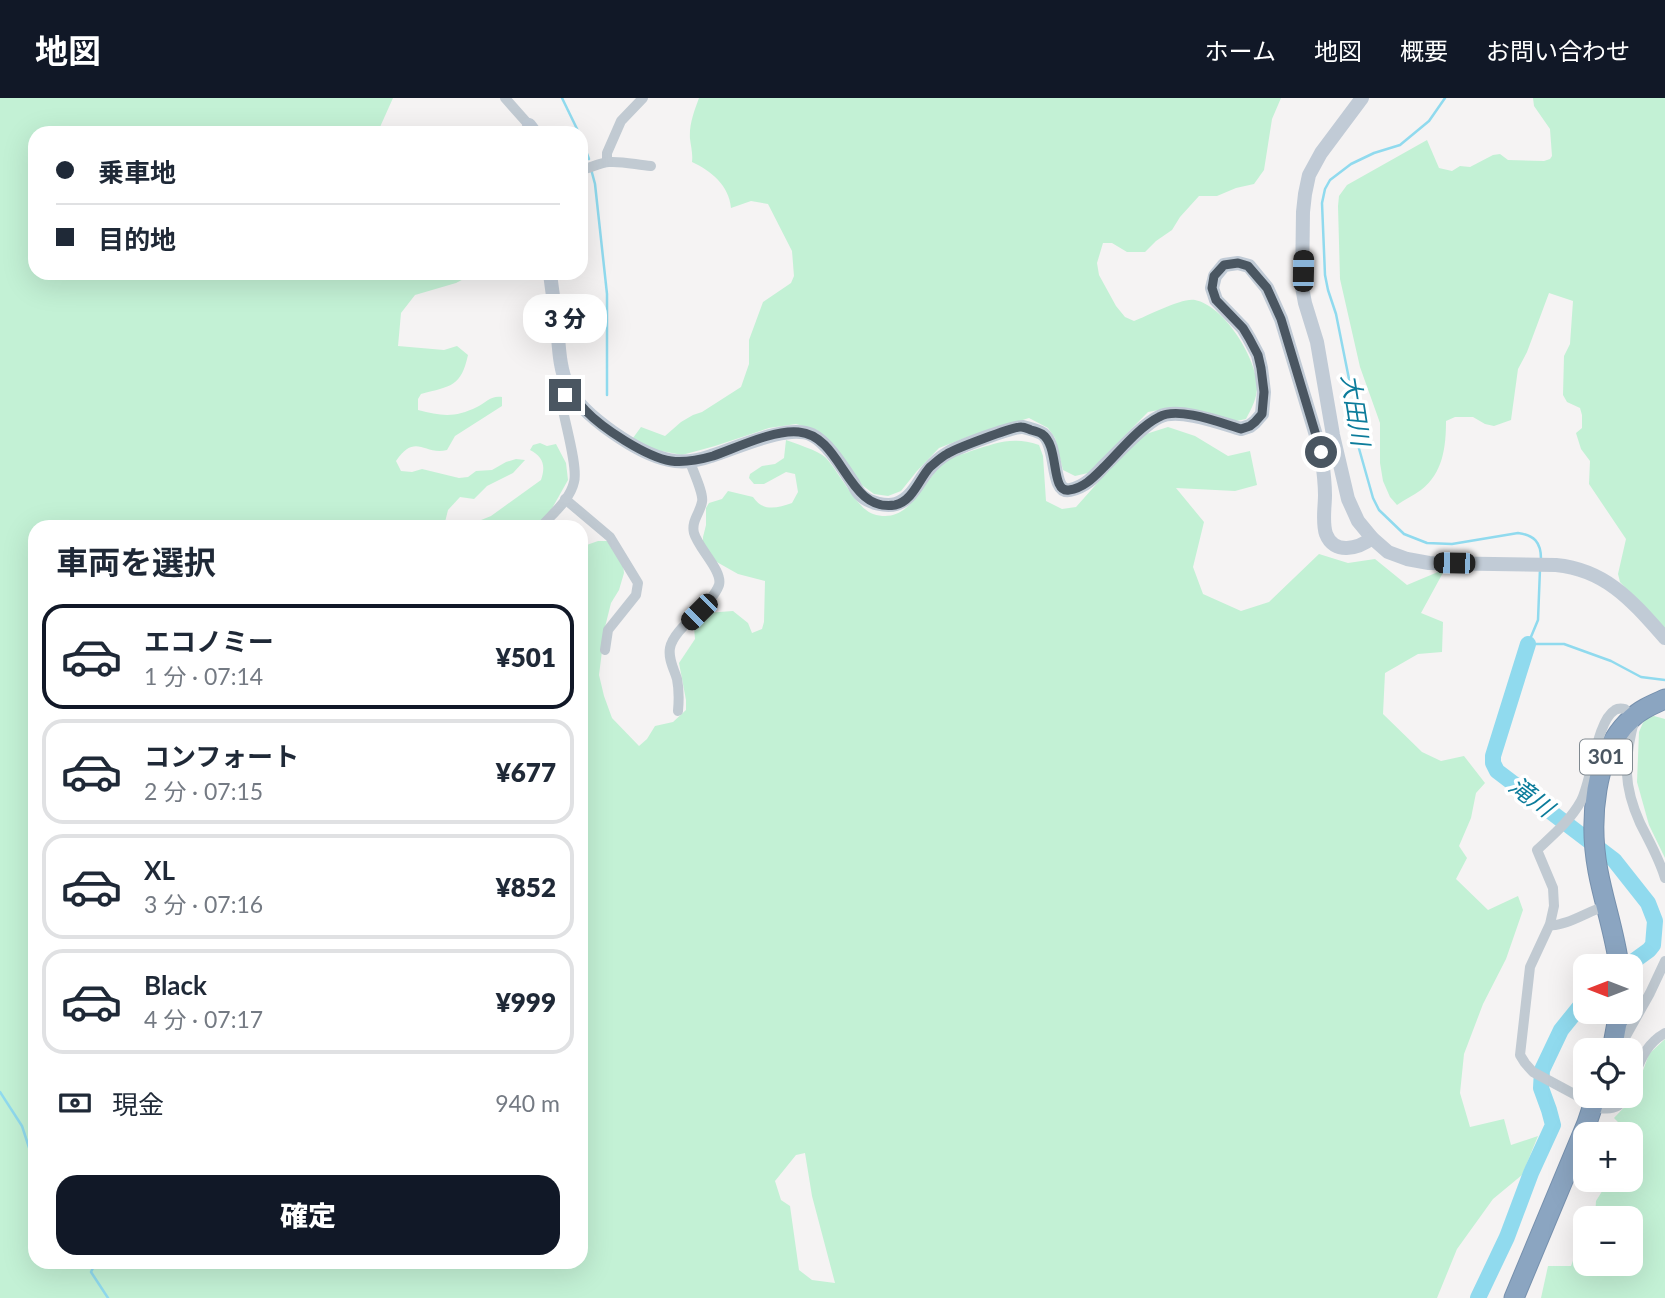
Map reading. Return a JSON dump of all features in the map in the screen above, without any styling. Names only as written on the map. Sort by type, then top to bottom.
[{"type":"highway","name":"301","points":[[1617,954],[1598,872],[1594,829],[1595,802],[1610,748],[1630,712],[1662,704]]},
{"type":"highway","points":[[1514,1298],[1591,1108]]},
{"type":"highway","points":[[1503,1298],[1549,1190],[1566,1172]]},
{"type":"highway","points":[[1528,1298],[1567,1195],[1572,1174],[1566,1172]]},
{"type":"street","points":[[505,98],[529,126]]},
{"type":"street","points":[[607,162],[607,153],[621,121],[643,98]]},
{"type":"street","points":[[1362,98],[1321,153],[1309,176],[1303,212],[1302,287],[1317,342],[1333,435],[1348,499],[1358,521],[1371,538],[1388,552],[1416,561],[1556,565],[1576,568],[1607,582],[1638,608],[1665,638]]},
{"type":"street","points":[[588,168],[607,162],[651,166]]},
{"type":"street","points":[[551,280],[562,369],[569,389],[585,411],[615,434],[647,453],[670,461],[690,462],[781,432],[812,435],[833,454],[862,496],[877,504],[892,505],[909,497],[929,469],[947,453],[1021,426],[1043,434],[1055,460],[1059,487],[1069,490],[1087,484],[1130,441],[1160,416],[1178,413],[1241,429],[1250,426],[1262,414],[1263,382],[1258,355],[1243,328],[1216,300],[1212,288],[1214,276],[1224,265],[1238,263],[1248,266],[1267,288],[1281,319],[1321,452],[1326,536],[1344,549],[1362,545],[1371,538]]},
{"type":"street","points":[[547,520],[575,482],[575,468],[563,410],[565,395],[569,389]]},
{"type":"street","points":[[678,710],[679,694],[670,647],[718,587],[719,578],[695,535],[694,523],[703,502],[690,462]]},
{"type":"street","points":[[565,499],[610,537],[638,583],[636,595],[608,630],[605,650]]},
{"type":"street","points":[[1573,1090],[1534,1072],[1520,1055],[1530,967],[1550,925],[1554,906],[1553,888],[1537,850],[1570,818],[1583,798],[1605,721],[1618,708],[1630,712],[1626,756],[1627,775],[1635,809],[1665,878]]},
{"type":"street","points":[[1550,925],[1562,924],[1606,906]]},
{"type":"street","points":[[1625,1038],[1665,961]]},
{"type":"street","points":[[1643,1056],[1646,1049],[1665,1033]]},
{"type":"green space","points":[[0,98],[393,98],[380,126],[28,126],[28,280],[462,280],[415,295],[401,313],[398,346],[444,350],[457,346],[468,355],[458,379],[447,387],[421,394],[418,410],[441,415],[455,414],[469,411],[498,397],[502,397],[502,406],[455,436],[447,450],[415,446],[403,452],[396,461],[401,471],[422,469],[459,478],[468,477],[476,471],[492,470],[516,459],[525,460],[513,473],[487,486],[474,499],[460,497],[448,510],[446,520],[28,520],[28,1269],[588,1269],[588,545],[607,541],[623,564],[624,573],[619,590],[611,603],[605,627],[599,675],[612,718],[639,746],[655,726],[673,722],[686,710],[679,663],[695,639],[694,628],[706,613],[733,611],[748,623],[752,633],[762,629],[765,581],[738,574],[715,561],[703,544],[706,508],[709,503],[722,499],[728,491],[753,497],[766,507],[792,503],[798,492],[795,474],[786,472],[764,484],[754,484],[749,478],[750,474],[762,466],[775,464],[784,458],[786,440],[825,457],[867,511],[887,516],[899,513],[908,506],[941,465],[951,458],[989,445],[1012,441],[1039,445],[1043,456],[1046,501],[1062,509],[1076,507],[1125,452],[1146,434],[1168,427],[1195,436],[1228,456],[1250,451],[1257,485],[1235,491],[1176,488],[1204,522],[1193,567],[1203,594],[1241,611],[1269,602],[1319,554],[1348,563],[1375,559],[1407,585],[1445,569],[1421,613],[1443,622],[1442,652],[1418,654],[1385,673],[1383,714],[1422,752],[1441,761],[1464,756],[1485,783],[1476,793],[1471,818],[1459,846],[1467,858],[1456,879],[1488,910],[1518,896],[1523,910],[1506,959],[1483,1004],[1464,1054],[1460,1093],[1470,1127],[1504,1119],[1511,1145],[1538,1136],[1522,1175],[1493,1199],[1457,1249],[1437,1298],[0,1298]],"holes":[[[805,1153],[812,1196],[835,1283],[812,1280],[799,1270],[790,1206],[781,1200],[775,1181],[796,1155]]]},
{"type":"green space","points":[[699,98],[1281,98],[1272,119],[1264,170],[1254,184],[1217,196],[1199,196],[1172,230],[1145,252],[1127,252],[1112,243],[1103,243],[1097,263],[1099,275],[1125,317],[1134,321],[1174,304],[1195,300],[1206,304],[1227,322],[1244,346],[1255,372],[1256,398],[1246,419],[1231,422],[1164,409],[1148,412],[1088,473],[1075,476],[1063,470],[1055,438],[1048,428],[1029,418],[939,448],[901,491],[888,496],[874,494],[863,486],[817,430],[796,424],[769,428],[682,455],[651,449],[633,438],[641,427],[665,436],[681,422],[741,387],[749,364],[749,340],[763,302],[791,283],[794,276],[792,251],[768,204],[751,201],[731,208],[727,192],[718,180],[692,162],[690,128]]},
{"type":"green space","points":[[1533,98],[1665,98],[1665,631],[1620,582],[1618,574],[1626,539],[1589,484],[1590,461],[1581,449],[1576,433],[1582,428],[1580,408],[1567,402],[1563,395],[1564,356],[1570,344],[1573,301],[1549,293],[1518,369],[1511,420],[1494,426],[1473,417],[1455,417],[1446,421],[1444,450],[1439,468],[1421,490],[1397,505],[1383,481],[1380,423],[1360,367],[1340,279],[1339,196],[1347,185],[1427,140],[1439,168],[1452,171],[1460,166],[1470,167],[1500,154],[1508,160],[1550,159],[1550,129],[1534,106]]},
{"type":"green space","points":[[556,444],[566,463],[568,480],[550,512],[542,520],[481,520],[491,516],[541,480],[542,462],[530,450],[533,445]]},
{"type":"green space","points":[[1654,716],[1665,719],[1665,858],[1649,825],[1637,782],[1639,732],[1645,718]]},
{"type":"green space","points":[[1665,1039],[1665,1298],[1541,1298],[1548,1266],[1571,1266],[1573,1261],[1573,1276],[1643,1276],[1643,1206],[1596,1206],[1602,1192],[1643,1192],[1643,1122],[1618,1122],[1614,1118],[1624,1108],[1643,1108],[1643,1070],[1649,1054]]},
{"type":"waterway","points":[[562,98],[576,126]]},
{"type":"waterway","name":"大田川","points":[[1445,98],[1429,121],[1400,145],[1351,164],[1330,180],[1325,189],[1322,203],[1325,275],[1359,411],[1358,445],[1379,510],[1404,534],[1427,543],[1452,544],[1524,534],[1538,544],[1541,559]]},
{"type":"waterway","points":[[591,169],[607,294],[607,395]]},
{"type":"waterway","name":"滝川","points":[[1540,569],[1538,620],[1528,644],[1564,644],[1611,661],[1641,677],[1665,680]]},
{"type":"waterway","name":"滝川","points":[[1528,644],[1493,763],[1497,771],[1614,860],[1648,903],[1655,921],[1653,945],[1643,954]]},
{"type":"waterway","name":"滝川","points":[[1478,1298],[1507,1237],[1531,1173],[1553,1125],[1541,1088],[1542,1070],[1561,1030],[1573,1015]]},
{"type":"waterway","points":[[0,1092],[22,1126],[28,1144]]},
{"type":"waterway","points":[[92,1269],[91,1272],[108,1298]]},
{"type":"route","points":[[565,395],[569,389],[585,411],[615,434],[647,453],[670,461],[690,462],[781,432],[812,435],[833,454],[862,496],[877,504],[886,505],[900,503],[909,497],[929,469],[947,453],[1021,426],[1043,434],[1055,460],[1059,487],[1069,490],[1087,484],[1130,441],[1160,416],[1178,413],[1241,429],[1250,426],[1262,414],[1264,392],[1258,355],[1243,328],[1216,300],[1212,288],[1214,276],[1224,265],[1238,263],[1248,266],[1267,288],[1281,319],[1321,452]]}]
